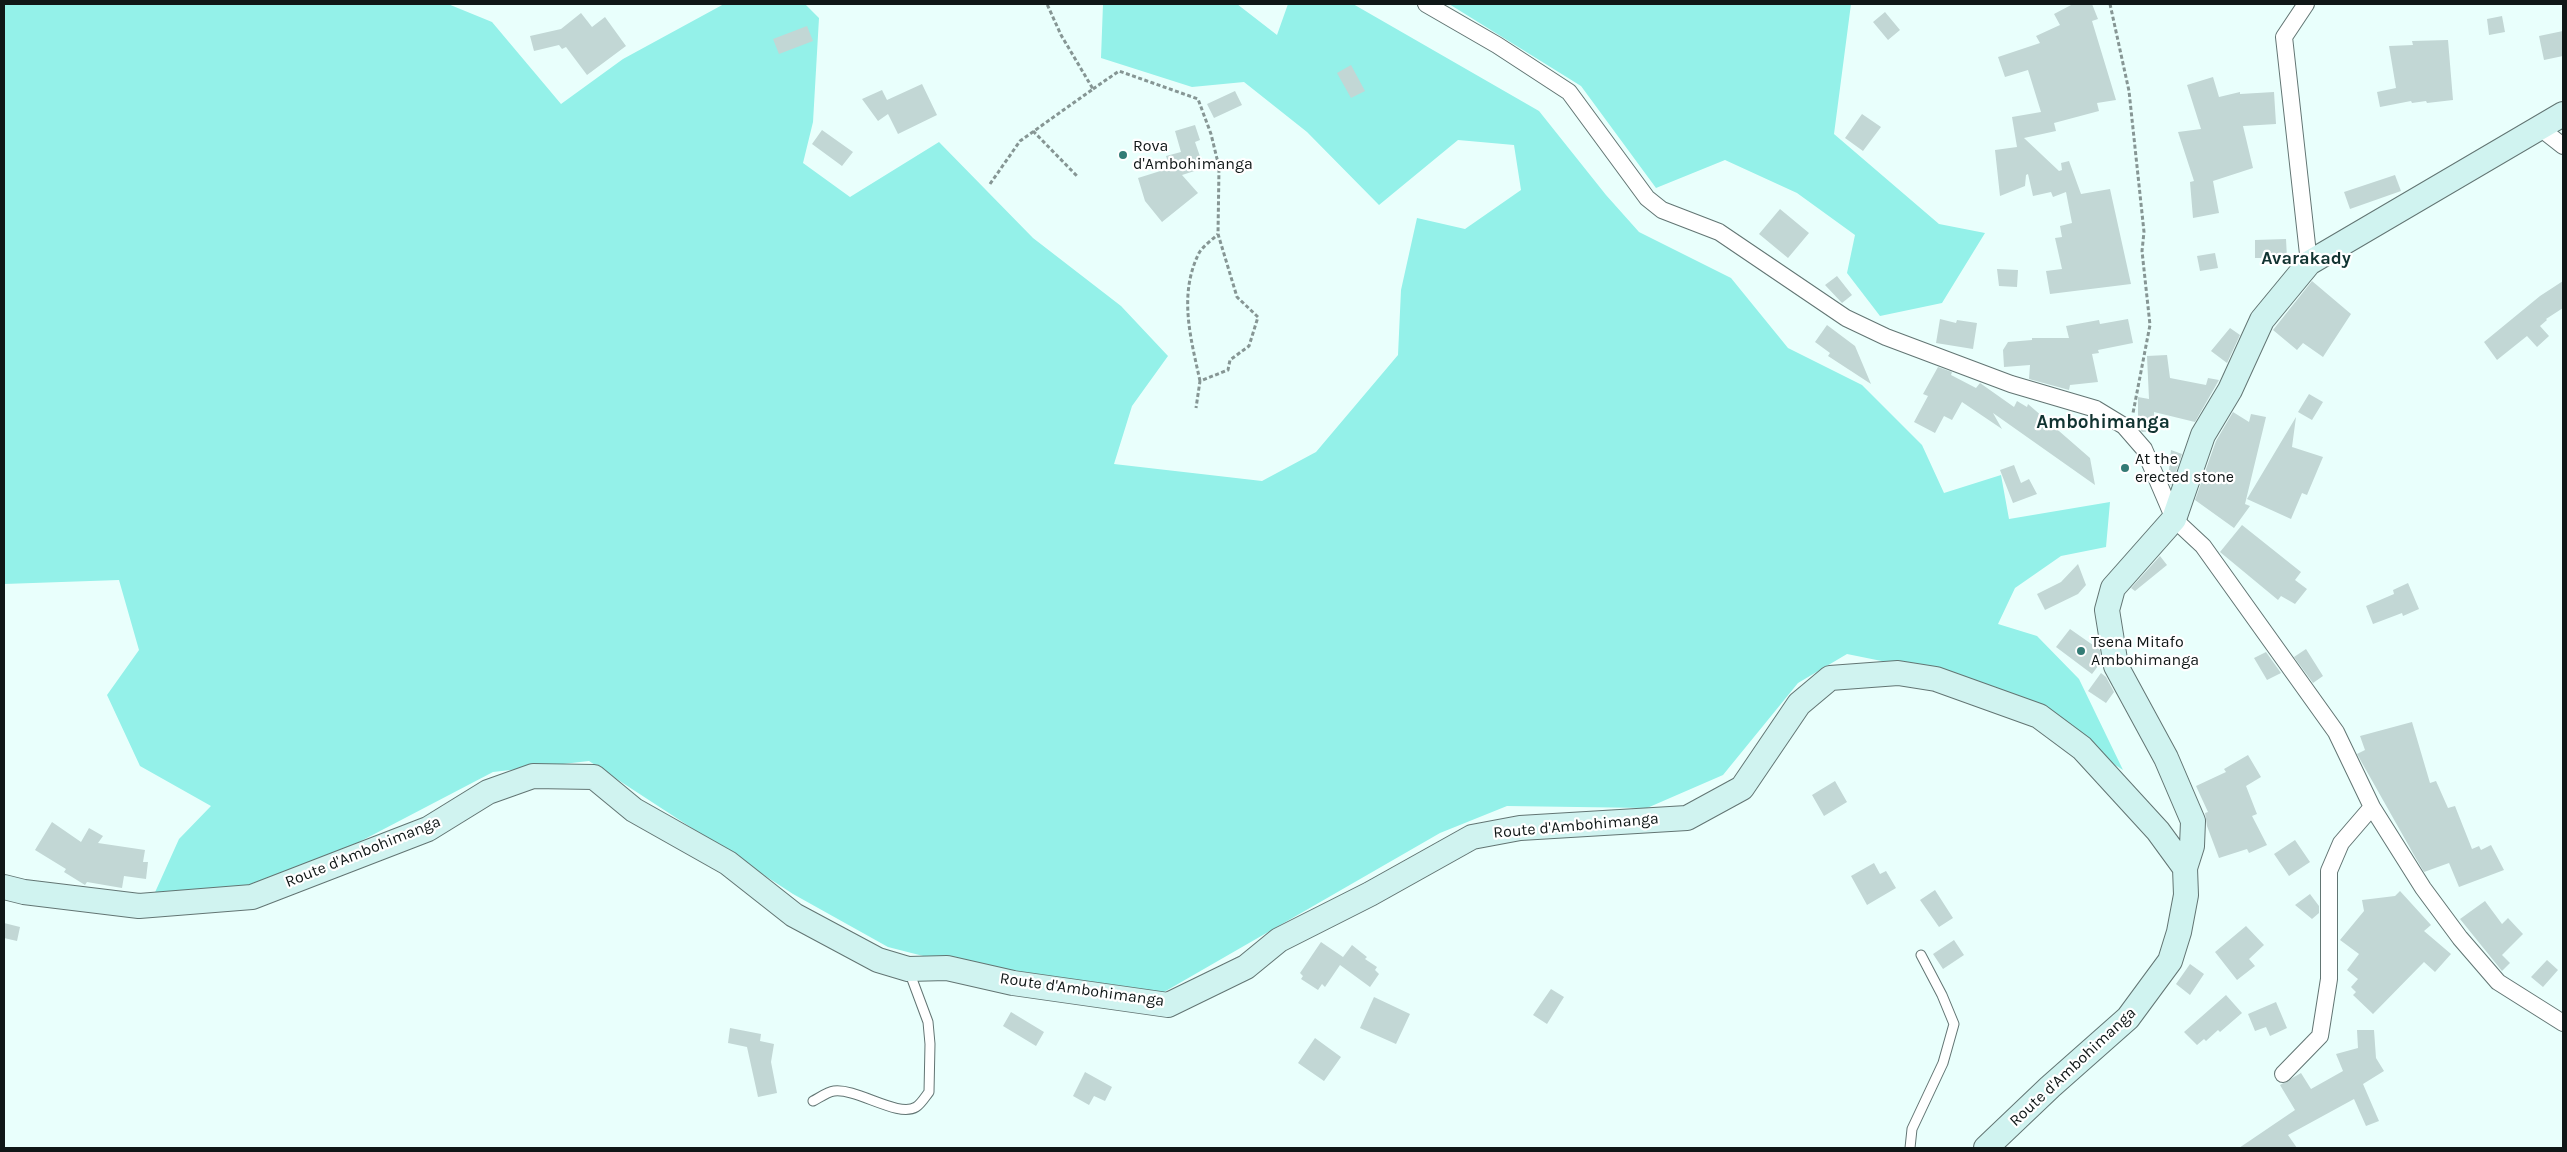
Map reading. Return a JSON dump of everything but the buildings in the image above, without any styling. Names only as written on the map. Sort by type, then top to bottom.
[{"type":"street","points":[[1426,4],[1497,45],[1569,92],[1646,198],[1662,210],[1719,232],[1846,318],[1886,337],[2011,384],[2096,409],[2124,426],[2144,449],[2174,519],[2203,546],[2336,732],[2372,807],[2423,888],[2460,938],[2498,982],[2563,1023]]},
{"type":"street","points":[[2306,4],[2284,37],[2310,263]]},
{"type":"street","points":[[2174,519],[2203,436],[2230,390],[2262,320],[2310,263],[2563,114]]},
{"type":"street","points":[[2540,128],[2563,146]]},
{"type":"street","name":"Route d'Ambohimanga","points":[[1986,1148],[2050,1086],[2128,1018],[2170,962],[2179,932],[2186,894],[2185,868],[2192,846],[2193,821],[2166,758],[2116,666],[2107,610],[2113,588],[2174,519]]},
{"type":"street","name":"Route d'Ambohimanga","points":[[4,887],[24,892],[139,906],[252,897],[428,829],[488,792],[533,776],[594,777],[634,810],[728,863],[794,915],[878,960],[908,969],[947,968],[1013,983],[1168,1005],[1246,968],[1278,940],[1370,894],[1472,837],[1520,828],[1687,818],[1742,788],[1799,704],[1830,678],[1898,674],[1936,679],[2039,716],[2082,748],[2158,831],[2185,868]]},
{"type":"street","points":[[2283,1074],[2320,1036],[2330,978],[2329,871],[2341,843],[2372,807]]},
{"type":"lane","points":[[1910,1148],[1912,1130],[1943,1063],[1954,1024],[1942,995],[1921,955]]},
{"type":"lane","points":[[813,1101],[833,1091],[846,1092],[876,1100],[902,1110],[916,1107],[929,1092],[930,1044],[928,1022],[908,969]]},
{"type":"path","points":[[1047,4],[1061,35],[1093,89]]},
{"type":"path","points":[[2110,4],[2129,92],[2144,232],[2142,251],[2150,325],[2136,405],[2133,414],[2124,426]]},
{"type":"path","points":[[990,184],[1020,141],[1119,71],[1198,99],[1211,134],[1219,167],[1218,234],[1237,298],[1258,317],[1249,346],[1230,360],[1228,370],[1200,381]]},
{"type":"path","points":[[1033,131],[1077,176]]},
{"type":"path","points":[[1205,135],[1211,134]]},
{"type":"path","points":[[1196,408],[1200,381],[1188,325],[1188,283],[1200,252],[1218,234]]},
{"type":"shaded area","points":[[4,4],[448,4],[492,22],[561,104],[623,59],[724,4],[805,4],[819,18],[813,122],[803,163],[850,197],[939,142],[1033,238],[1121,306],[1168,356],[1132,406],[1114,464],[1262,481],[1316,452],[1398,355],[1401,290],[1417,218],[1465,229],[1521,190],[1514,145],[1458,140],[1379,205],[1307,132],[1244,82],[1192,87],[1101,58],[1103,4],[1237,4],[1277,35],[1288,4],[1353,4],[1539,111],[1606,195],[1639,232],[1731,278],[1788,348],[1862,385],[1922,445],[1944,493],[2001,475],[2009,519],[2110,502],[2106,547],[2061,556],[2015,588],[1998,624],[2037,636],[2079,679],[2123,770],[2092,750],[1931,671],[1847,654],[1798,683],[1723,775],[1647,808],[1507,806],[1440,833],[1164,992],[1033,984],[888,947],[793,894],[589,761],[493,772],[273,887],[152,899],[179,839],[211,806],[140,766],[107,695],[139,650],[119,580],[4,584]]},
{"type":"shaded area","points":[[1449,4],[1851,4],[1834,134],[1939,224],[1985,233],[1942,303],[1880,316],[1847,273],[1855,235],[1797,193],[1725,160],[1656,188],[1581,86]]},
{"type":"place","name":"Rova d'Ambohimanga","points":[[1123,155]]},
{"type":"place","name":"At the erected stone","points":[[2125,468]]},
{"type":"place","name":"Tsena Mitafo Ambohimanga","points":[[2081,651]]},
{"type":"district","name":"Avarakady","points":[[2306,259]]},
{"type":"district","name":"Ambohimanga","points":[[2103,423]]}]
